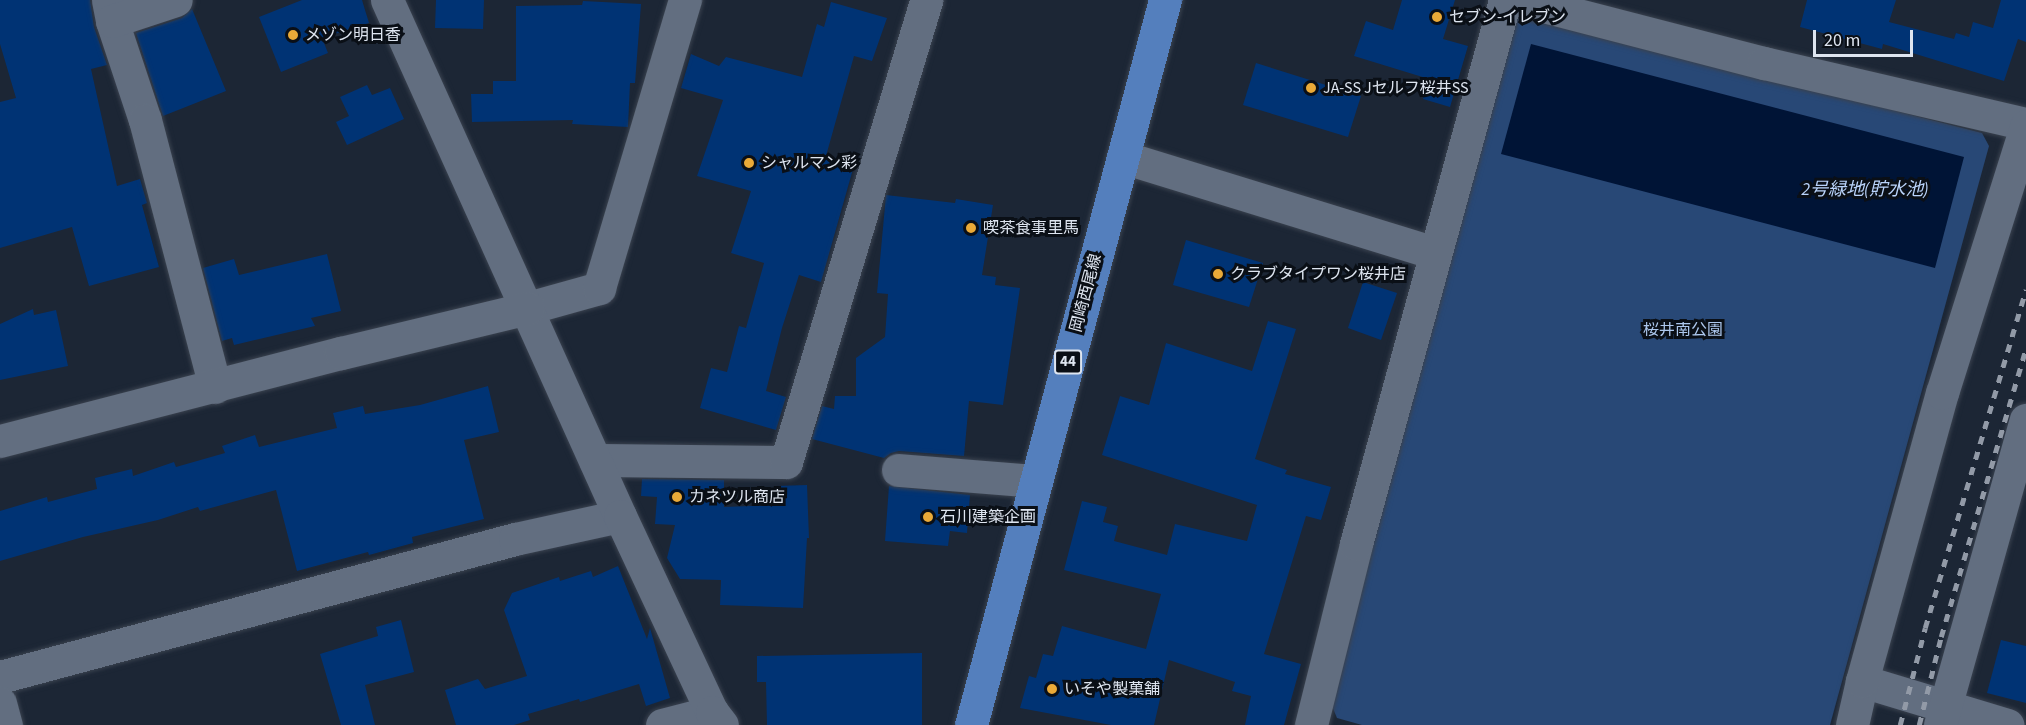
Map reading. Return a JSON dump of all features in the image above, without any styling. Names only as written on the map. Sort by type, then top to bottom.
[{"type":"main road","name":"岡崎西尾線","points":[[971,725],[1165,0]]},
{"type":"street","points":[[176,0],[110,10],[145,120],[215,387]]},
{"type":"street","points":[[387,0],[620,516],[717,718],[662,725]]},
{"type":"street","points":[[0,441],[341,353],[528,308],[599,288],[685,0]]},
{"type":"street","points":[[596,460],[786,462],[926,0]]},
{"type":"street","points":[[1314,724],[1356,543],[1505,0]]},
{"type":"street","points":[[1520,0],[1764,63],[2026,125],[1942,393],[1862,681],[1852,725]]},
{"type":"street","points":[[1122,157],[1436,253]]},
{"type":"street","points":[[1942,716],[2026,420]]},
{"type":"street","points":[[898,470],[1036,481]]},
{"type":"street","points":[[0,677],[515,539],[620,516]]},
{"type":"street","points":[[1862,681],[1942,716],[2008,725]]},
{"type":"street","points":[[0,703],[6,725]]},
{"type":"green space","name":"桜井南公園","points":[[1525,16],[1982,133],[1989,146],[1830,725],[1362,725],[1337,718],[1329,699],[1509,23]]},
{"type":"water","name":"2号緑地(貯水池)","points":[[1531,44],[1964,157],[1935,268],[1501,154]]},
{"type":"building","points":[[0,0],[90,0],[94,27],[107,65],[91,69],[117,186],[140,179],[147,203],[142,205],[159,267],[89,286],[72,227],[0,248],[0,102],[16,98],[0,44]]},
{"type":"building","name":"メゾン明日香","points":[[302,0],[362,0],[369,23],[322,38],[328,53],[281,72],[259,17]]},
{"type":"building","points":[[436,0],[484,0],[483,29],[435,28]]},
{"type":"building","points":[[1402,0],[1455,0],[1443,39],[1468,46],[1450,107],[1423,99],[1429,79],[1354,56],[1366,21],[1393,30]]},
{"type":"building","points":[[1807,0],[1896,0],[1889,22],[1954,39],[1956,33],[1969,37],[1973,22],[1993,28],[2001,0],[2026,0],[2026,42],[2018,39],[2004,81],[1883,44],[1882,49],[1800,27]]},
{"type":"building","points":[[583,1],[641,4],[635,83],[630,83],[628,127],[572,124],[573,120],[472,122],[471,94],[493,94],[493,81],[516,81],[516,6],[582,5]]},
{"type":"building","points":[[831,2],[887,18],[872,61],[854,56],[826,156],[855,162],[821,282],[799,275],[782,328],[766,391],[786,397],[776,430],[700,408],[711,368],[727,372],[739,326],[746,328],[764,263],[731,253],[751,191],[697,176],[723,100],[681,88],[691,54],[719,66],[726,57],[802,77],[817,24],[824,27]]},
{"type":"building","points":[[192,9],[226,91],[163,116],[136,33],[182,18]]},
{"type":"building","points":[[1256,63],[1361,96],[1348,137],[1243,105]]},
{"type":"building","points":[[367,85],[372,95],[390,88],[404,119],[347,145],[336,122],[349,116],[340,97]]},
{"type":"building","points":[[886,195],[955,203],[956,199],[993,205],[982,275],[996,277],[995,285],[1020,288],[1003,405],[969,401],[964,456],[899,451],[884,458],[812,439],[822,406],[834,409],[835,396],[856,396],[856,358],[885,337],[888,294],[877,293]]},
{"type":"building","name":"クラブタイプワン桜井店","points":[[1186,240],[1263,263],[1249,307],[1173,285]]},
{"type":"building","points":[[327,254],[341,311],[311,318],[315,326],[234,345],[232,338],[222,341],[203,268],[234,259],[239,275]]},
{"type":"building","points":[[1363,282],[1397,293],[1381,340],[1348,328]]},
{"type":"building","points":[[33,309],[34,315],[56,310],[68,366],[0,380],[0,324]]},
{"type":"building","points":[[1268,321],[1296,329],[1255,459],[1287,470],[1285,474],[1331,487],[1321,520],[1306,516],[1264,654],[1301,664],[1284,725],[1245,725],[1251,696],[1232,691],[1235,682],[1169,660],[1154,725],[1111,725],[1020,708],[1029,676],[1036,678],[1043,654],[1053,656],[1062,626],[1146,649],[1161,594],[1064,570],[1082,501],[1107,507],[1103,522],[1118,526],[1114,541],[1167,555],[1175,524],[1247,541],[1257,505],[1102,455],[1120,396],[1149,405],[1166,343],[1252,371]]},
{"type":"building","points":[[488,386],[499,432],[464,440],[484,519],[412,537],[413,543],[369,555],[368,552],[297,571],[276,490],[200,511],[198,507],[158,520],[83,537],[0,561],[0,511],[47,497],[48,502],[97,489],[95,478],[132,469],[133,476],[174,462],[176,467],[225,453],[222,446],[255,435],[259,447],[337,428],[333,413],[363,406],[365,414],[420,405]]},
{"type":"building","points":[[642,479],[724,480],[724,507],[777,505],[777,486],[807,485],[809,538],[807,538],[803,608],[720,605],[721,580],[680,579],[667,558],[675,525],[655,524],[657,497],[641,496]]},
{"type":"building","name":"石川建築企画","points":[[889,486],[970,495],[967,533],[950,531],[948,546],[885,541]]},
{"type":"building","points":[[618,566],[647,639],[650,628],[670,698],[646,706],[639,684],[580,702],[579,699],[528,714],[530,720],[514,725],[456,725],[445,690],[478,679],[485,689],[527,676],[504,610],[512,593],[559,577],[560,581],[591,571],[593,577]]},
{"type":"building","points":[[401,620],[414,672],[365,685],[375,725],[341,725],[320,654],[378,636],[376,627]]},
{"type":"building","points":[[2001,640],[2026,646],[2026,703],[1987,693]]},
{"type":"building","points":[[922,653],[922,725],[767,725],[766,682],[757,682],[757,656]]},
{"type":"railway","points":[[1900,725],[1925,628],[2026,290]]},
{"type":"railway","points":[[1919,725],[1941,637],[2026,348]]},
{"type":"place","name":"セブン-イレブン","points":[[1437,17]]},
{"type":"place","name":"メゾン明日香","points":[[293,35]]},
{"type":"place","name":"JA-SS Jセルフ桜井SS","points":[[1311,88]]},
{"type":"place","name":"シャルマン彩","points":[[749,163]]},
{"type":"place","name":"喫茶食事里馬","points":[[971,228]]},
{"type":"place","name":"クラブタイプワン桜井店","points":[[1218,274]]},
{"type":"place","name":"カネツル商店","points":[[677,497]]},
{"type":"place","name":"石川建築企画","points":[[928,517]]},
{"type":"place","name":"いそや製菓舗","points":[[1052,689]]}]
